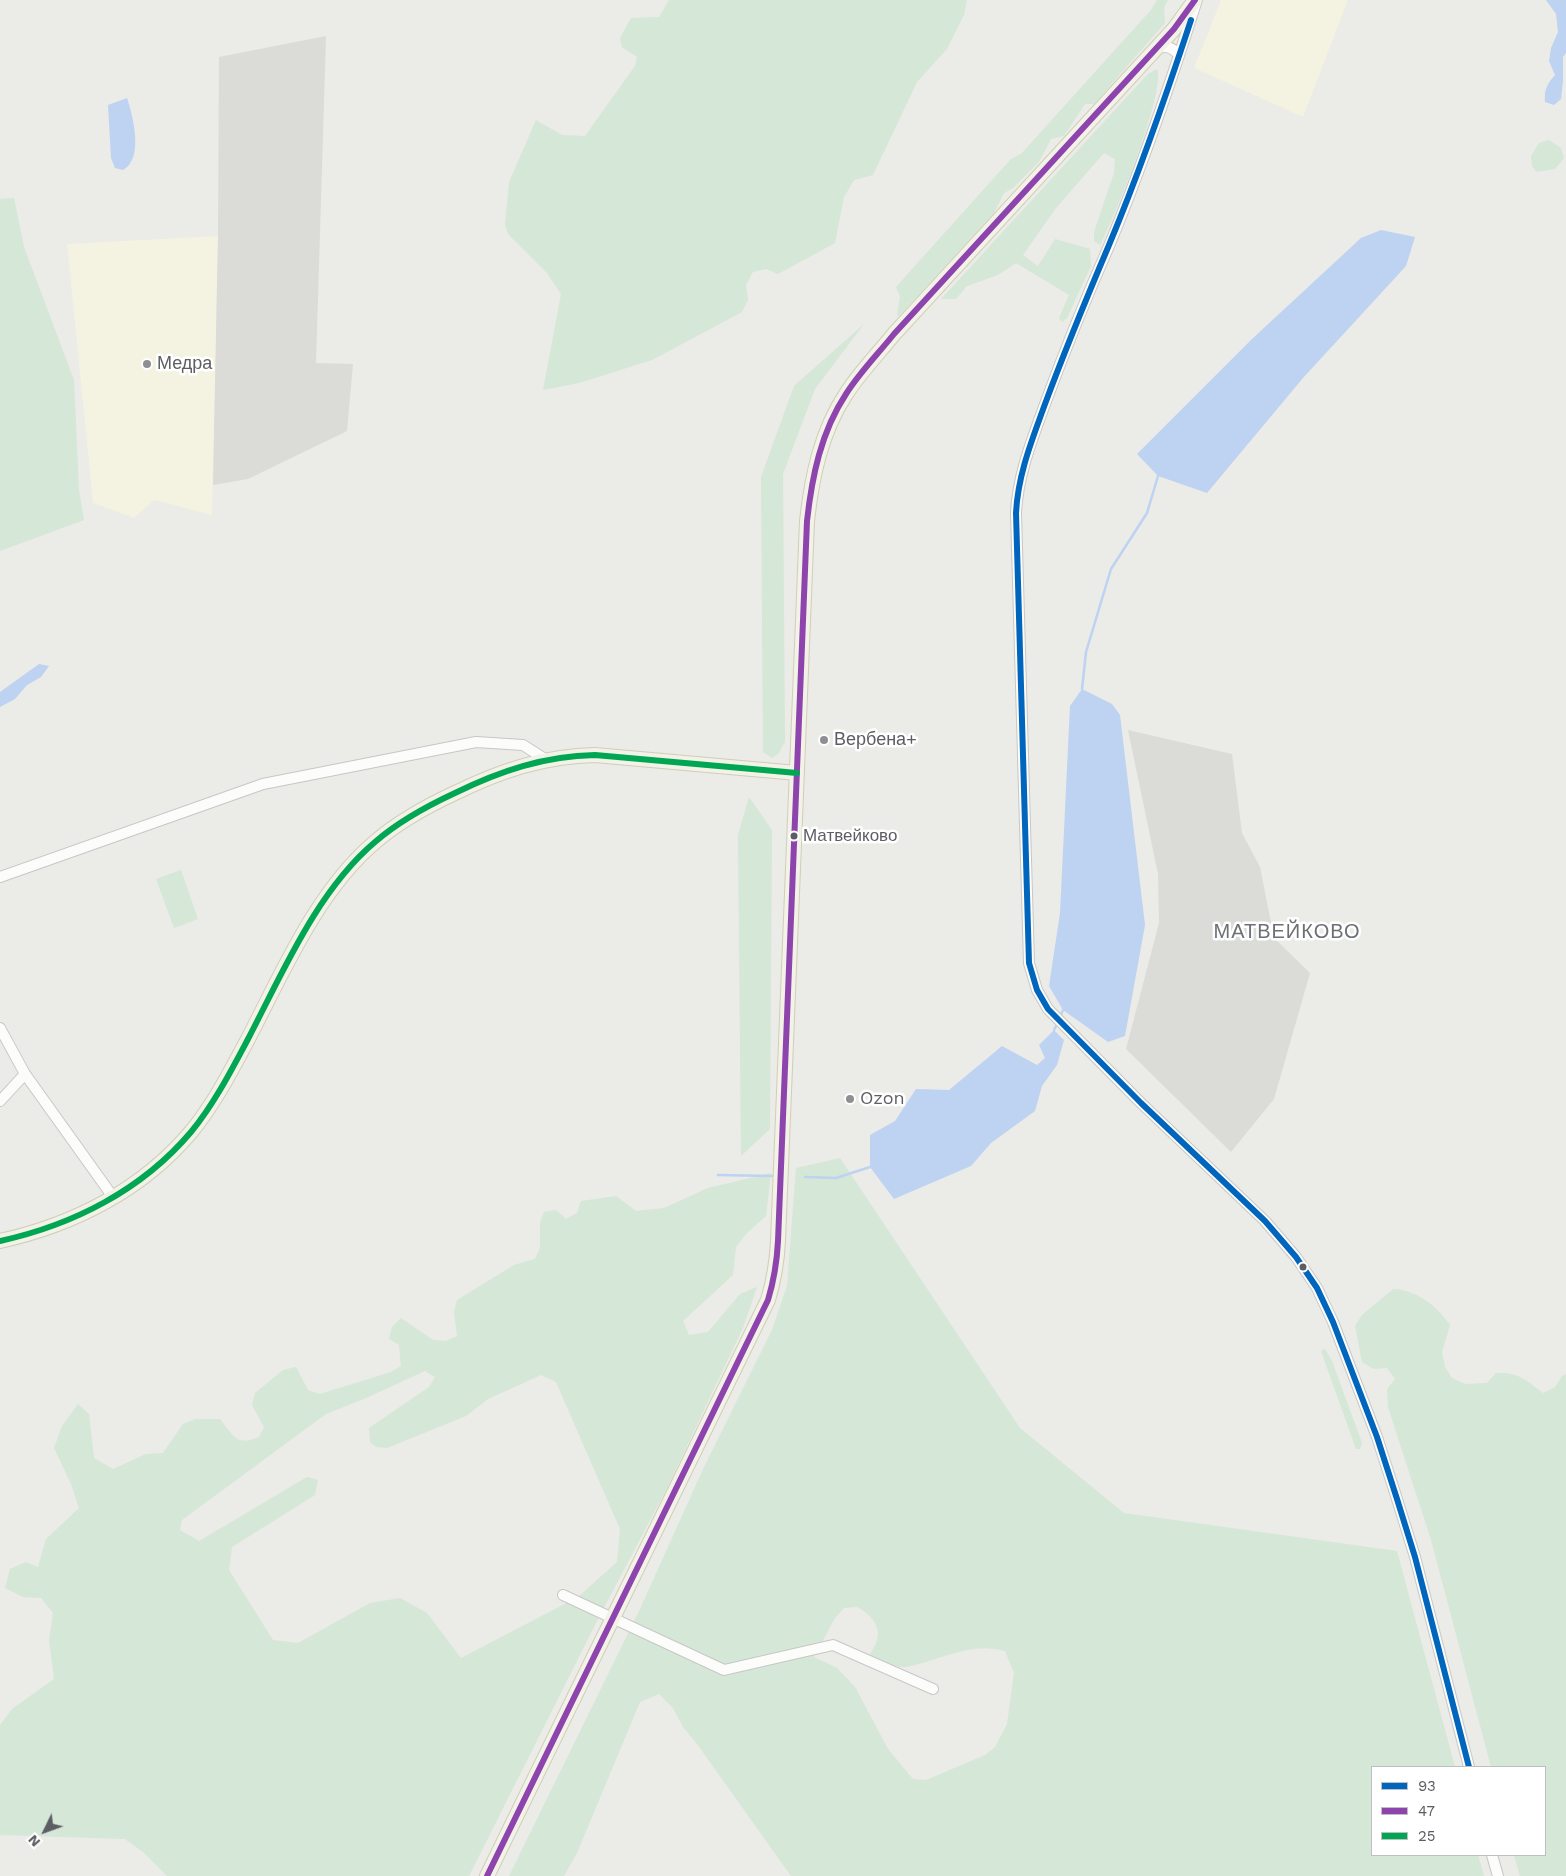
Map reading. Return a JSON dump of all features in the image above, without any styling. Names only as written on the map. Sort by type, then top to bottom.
[{"type":"main road","points":[[488,1876],[768,1300],[775,1275],[778,1241],[807,521],[815,466],[823,440],[845,394],[894,334],[1181,21],[1196,0]]},
{"type":"main road","points":[[0,1241],[39,1232],[62,1224],[113,1198],[137,1182],[172,1152],[204,1116],[228,1076],[297,946],[325,898],[375,841],[444,798],[476,783],[545,759],[568,756],[595,755],[797,773]]},
{"type":"street","points":[[1196,0],[1179,56],[1110,243],[1082,307],[1027,452],[1018,490],[1016,513],[1028,953],[1034,983],[1048,1009],[1161,1122],[1266,1221],[1296,1257],[1317,1288],[1333,1322],[1374,1428],[1397,1499],[1414,1555],[1469,1766]]},
{"type":"street","points":[[1153,51],[1158,48],[1167,47],[1173,49],[1179,56]]},
{"type":"street","points":[[0,877],[263,784],[476,742],[523,745],[545,759]]},
{"type":"street","points":[[0,1028],[25,1074],[113,1198]]},
{"type":"street","points":[[0,1101],[25,1074]]},
{"type":"street","points":[[563,1595],[724,1670],[833,1645],[933,1689]]},
{"type":"street","points":[[1492,1856],[1498,1876]]},
{"type":"shaded area","points":[[669,0],[967,0],[964,15],[947,49],[917,82],[873,175],[854,180],[844,197],[835,243],[778,274],[766,269],[753,272],[746,285],[748,300],[742,312],[652,360],[579,383],[543,390],[561,294],[547,273],[508,234],[505,225],[509,182],[536,120],[562,135],[585,136],[635,66],[637,57],[622,47],[620,38],[631,18],[659,17]]},
{"type":"shaded area","points":[[1157,0],[1168,0],[1164,7],[1165,23],[1094,104],[1085,104],[1064,136],[1051,139],[1039,162],[1013,188],[1004,193],[994,213],[897,316],[900,296],[896,287],[1011,159],[1021,154],[1151,10]]},
{"type":"shaded area","points":[[1221,0],[1348,0],[1303,117],[1194,68]]},
{"type":"shaded area","points":[[326,36],[316,363],[353,364],[347,431],[248,479],[213,485],[218,236],[219,57]]},
{"type":"shaded area","points":[[1157,69],[1158,82],[1147,128],[1127,184],[1100,245],[1094,241],[1094,232],[1114,173],[1115,159],[1104,153],[1056,208],[1023,255],[1038,266],[1055,239],[1090,249],[1091,266],[1067,318],[1062,322],[1059,318],[1069,295],[1016,263],[998,275],[967,286],[956,299],[941,299],[1148,74]]},
{"type":"shaded area","points":[[1549,140],[1561,148],[1564,158],[1555,169],[1537,172],[1532,166],[1531,156],[1539,143]]},
{"type":"shaded area","points":[[14,198],[24,247],[74,380],[79,490],[84,520],[0,551],[0,199]]},
{"type":"shaded area","name":"Медра","points":[[218,236],[212,515],[154,500],[134,518],[93,503],[67,244]]},
{"type":"shaded area","points":[[864,324],[815,389],[783,474],[785,742],[779,753],[772,758],[763,752],[761,477],[794,386]]},
{"type":"shaded area","points":[[1128,730],[1232,754],[1242,833],[1260,867],[1274,938],[1310,973],[1274,1099],[1231,1152],[1126,1049],[1159,923],[1158,874]]},
{"type":"shaded area","points":[[749,797],[772,830],[770,1129],[741,1156],[738,835]]},
{"type":"shaded area","points":[[181,870],[198,919],[174,928],[156,879]]},
{"type":"shaded area","points":[[840,1158],[1020,1428],[1124,1513],[1397,1551],[1455,1766],[1371,1766],[1371,1856],[1478,1856],[1484,1876],[791,1876],[683,1727],[673,1708],[659,1694],[640,1702],[577,1853],[564,1876],[509,1876],[640,1609],[704,1467],[772,1330],[787,1286],[796,1168]],"holes":[[[857,1607],[868,1614],[878,1630],[877,1641],[868,1658],[896,1667],[906,1667],[979,1648],[1005,1651],[1014,1673],[1007,1724],[995,1747],[985,1755],[926,1780],[913,1779],[888,1749],[855,1687],[837,1668],[814,1657],[835,1618],[844,1608]]]},
{"type":"shaded area","points":[[771,1173],[766,1216],[746,1234],[736,1247],[733,1275],[683,1321],[689,1335],[708,1332],[740,1294],[757,1287],[743,1328],[666,1490],[596,1623],[469,1876],[167,1876],[143,1852],[125,1839],[0,1835],[0,1725],[12,1709],[54,1679],[49,1640],[53,1613],[41,1598],[23,1597],[5,1588],[10,1569],[26,1562],[38,1567],[46,1539],[79,1508],[71,1484],[54,1448],[62,1426],[78,1404],[89,1414],[94,1458],[113,1469],[146,1454],[163,1453],[183,1424],[195,1419],[220,1419],[236,1438],[245,1441],[251,1440],[259,1437],[264,1427],[252,1405],[255,1393],[283,1370],[296,1367],[308,1390],[320,1394],[391,1372],[401,1366],[399,1345],[389,1339],[392,1327],[401,1318],[433,1340],[446,1341],[457,1336],[454,1312],[457,1300],[514,1265],[535,1259],[540,1248],[540,1223],[544,1212],[556,1210],[566,1219],[577,1213],[581,1201],[616,1196],[636,1211],[664,1208],[708,1188]],"holes":[[[425,1371],[435,1377],[429,1387],[369,1428],[370,1442],[376,1447],[387,1448],[466,1416],[488,1399],[541,1375],[556,1382],[620,1529],[617,1562],[578,1597],[461,1658],[427,1613],[400,1598],[370,1603],[298,1643],[273,1640],[229,1570],[232,1547],[315,1495],[318,1480],[307,1477],[199,1541],[180,1530],[182,1520],[326,1414]]]},
{"type":"shaded area","points":[[1393,1289],[1410,1292],[1426,1300],[1450,1325],[1442,1352],[1445,1367],[1452,1378],[1465,1384],[1487,1383],[1496,1373],[1504,1373],[1522,1378],[1543,1393],[1555,1387],[1562,1376],[1566,1374],[1566,1876],[1520,1876],[1514,1856],[1546,1856],[1546,1766],[1491,1766],[1431,1540],[1388,1407],[1387,1389],[1395,1379],[1387,1368],[1374,1369],[1362,1362],[1355,1326],[1362,1315]]},
{"type":"shaded area","points":[[1325,1349],[1332,1361],[1362,1443],[1360,1449],[1356,1449],[1321,1351]]},
{"type":"water","points":[[1546,0],[1566,0],[1566,53],[1563,57],[1561,99],[1554,105],[1545,102],[1545,94],[1548,84],[1555,75],[1549,61],[1551,48],[1558,32],[1556,14]]},
{"type":"water","points":[[127,98],[134,126],[135,147],[133,157],[123,170],[115,168],[111,158],[108,105]]},
{"type":"water","points":[[1381,230],[1415,237],[1406,266],[1303,378],[1207,493],[1158,476],[1137,454],[1252,339],[1361,238]]},
{"type":"water","points":[[39,664],[49,666],[41,677],[27,685],[15,699],[0,707],[0,692]]},
{"type":"water","points":[[1082,689],[1112,704],[1120,715],[1145,925],[1125,1036],[1108,1042],[1063,1010],[1049,986],[1060,913],[1070,706]]},
{"type":"water","points":[[1054,1030],[1064,1040],[1057,1065],[1042,1086],[1035,1111],[991,1143],[971,1166],[894,1199],[870,1167],[870,1135],[895,1121],[916,1089],[949,1090],[1002,1046],[1037,1065],[1045,1058],[1039,1045]]},
{"type":"waterway","points":[[1082,689],[1086,652],[1111,569],[1147,513],[1158,476]]},
{"type":"waterway","points":[[1060,1017],[1063,1010]]},
{"type":"waterway","points":[[1054,1030],[1058,1022]]},
{"type":"waterway","points":[[805,1177],[836,1178],[870,1167]]},
{"type":"waterway","points":[[718,1175],[773,1176]]},
{"type":"transit line","name":"47","points":[[487,1876],[768,1300],[772,1285],[778,1241],[807,521],[815,471],[824,439],[837,409],[869,363],[1174,29],[1195,0]]},
{"type":"transit line","name":"93","points":[[1191,20],[1131,189],[1035,431],[1026,457],[1017,499],[1029,963],[1037,990],[1048,1009],[1141,1103],[1265,1221],[1296,1257],[1317,1288],[1333,1322],[1377,1437],[1397,1499],[1415,1557],[1469,1766]]},
{"type":"transit line","name":"25","points":[[0,1241],[27,1234],[80,1215],[128,1188],[172,1153],[191,1132],[215,1099],[242,1051],[288,960],[319,908],[336,884],[354,862],[375,842],[413,815],[434,803],[489,778],[523,766],[576,756],[595,755],[797,773]]},
{"type":"place","name":"Медра","points":[[147,364]]},
{"type":"place","name":"Вербена+","points":[[824,740]]},
{"type":"place","name":"Матвейково","points":[[794,836]]},
{"type":"place","name":"Ozon","points":[[850,1099]]},
{"type":"district","name":"МАТВЕЙКОВО","points":[[1287,932]]}]
